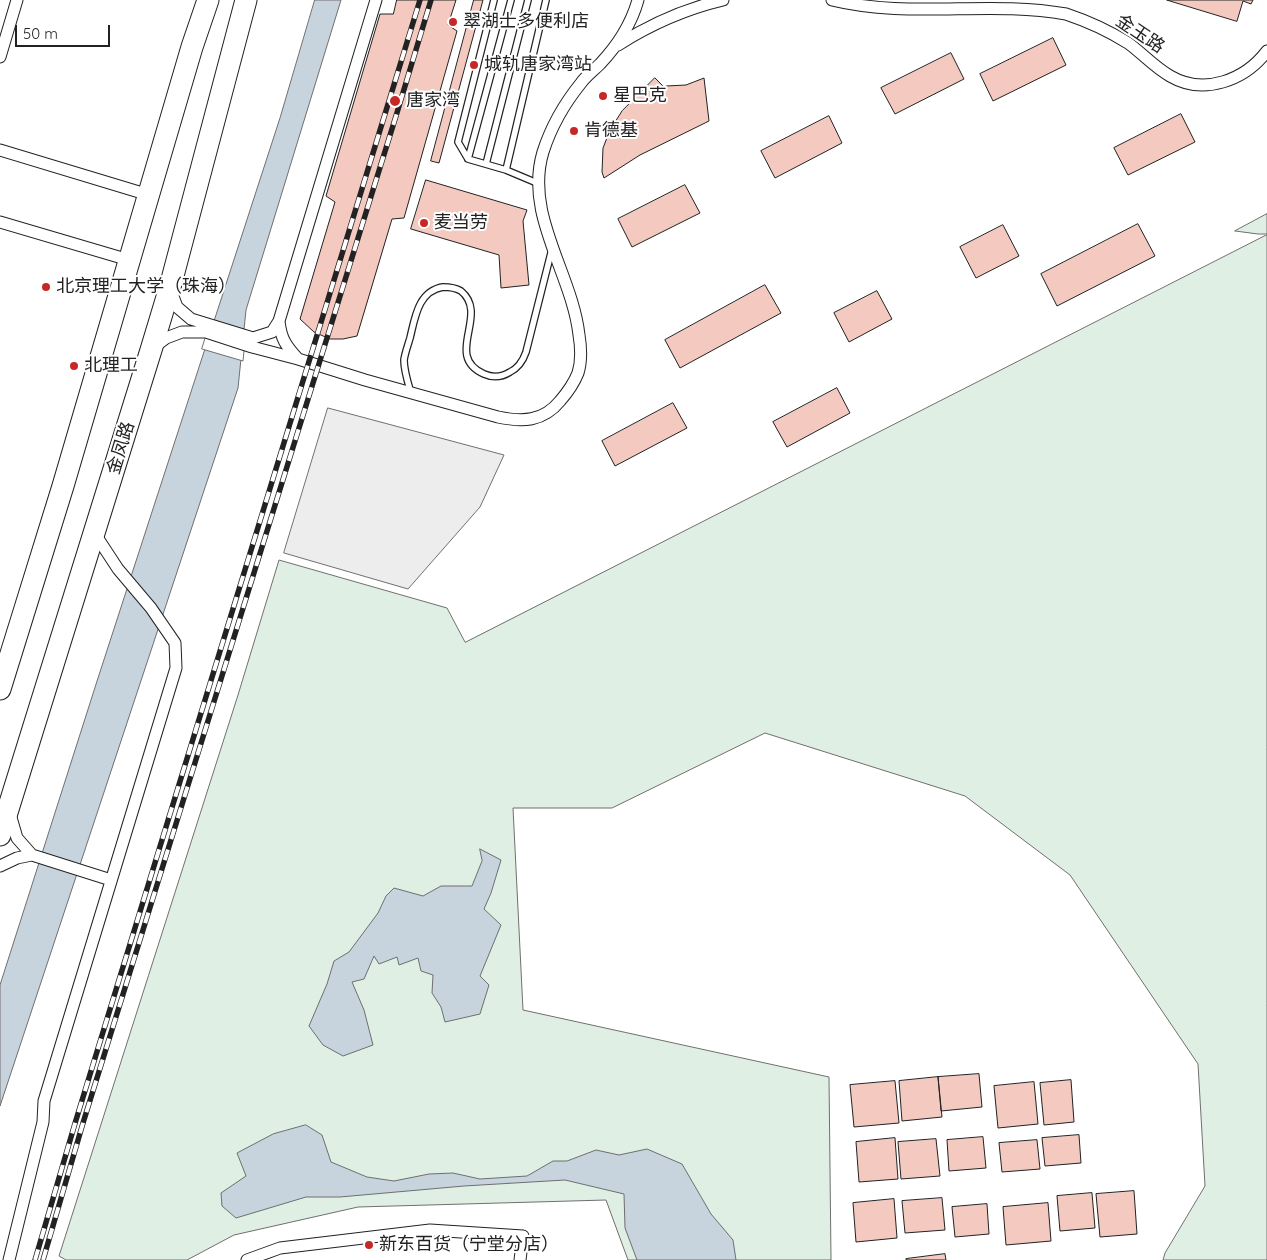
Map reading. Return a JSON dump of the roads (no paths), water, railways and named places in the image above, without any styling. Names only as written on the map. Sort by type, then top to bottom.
[{"type":"highway","points":[[0,689],[63,486],[192,47],[208,0]]},
{"type":"highway","name":"金凤路","points":[[0,835],[95,534],[170,287],[246,0]]},
{"type":"street","points":[[0,57],[17,0]]},
{"type":"street","points":[[253,343],[272,332],[279,321],[376,0]]},
{"type":"street","points":[[170,287],[177,307],[191,319],[207,328],[298,359],[411,393],[514,420],[540,418],[558,404],[569,390],[578,374],[581,360],[577,319],[541,208],[537,183],[543,152],[554,123],[565,104],[582,81],[616,46],[626,30],[638,0]]},
{"type":"street","points":[[616,46],[655,24],[691,9],[723,0]]},
{"type":"street","name":"金玉路","points":[[832,0],[874,7],[1004,3],[1056,10],[1098,27],[1128,43],[1171,77],[1194,84],[1233,80],[1257,63],[1267,51]]},
{"type":"street","points":[[0,150],[149,195]]},
{"type":"street","points":[[0,222],[129,260]]},
{"type":"street","points":[[279,321],[280,334],[298,359]]},
{"type":"street","points":[[151,350],[166,338],[182,332],[207,328]]},
{"type":"street","points":[[12,1258],[43,1122],[44,1101],[176,668],[175,642],[95,534]]},
{"type":"street","points":[[9,808],[17,838],[36,856]]},
{"type":"street","points":[[0,866],[17,858],[36,856],[111,880]]},
{"type":"street","points":[[247,1260],[280,1248],[430,1230],[523,1236],[520,1260]]},
{"type":"lane","points":[[494,0],[458,142],[468,159],[506,170],[537,183]]},
{"type":"lane","points":[[468,159],[511,0]]},
{"type":"lane","points":[[486,164],[528,0]]},
{"type":"lane","points":[[506,170],[546,0]]},
{"type":"lane","points":[[411,393],[404,359],[418,306],[425,296],[440,288],[456,288],[468,301],[471,316],[465,350],[466,356],[474,368],[489,377],[497,377],[518,367],[526,352],[552,246]]},
{"type":"railway","points":[[35,1260],[76,1120],[420,0]]},
{"type":"railway","points":[[43,1260],[83,1123],[431,0]]},
{"type":"place","name":"翠湖士多便利店","points":[[453,22]]},
{"type":"place","name":"城轨唐家湾站","points":[[474,65]]},
{"type":"place","name":"星巴克","points":[[603,96]]},
{"type":"place","name":"唐家湾","points":[[395,101]]},
{"type":"place","name":"肯德基","points":[[574,131]]},
{"type":"place","name":"麦当劳","points":[[424,223]]},
{"type":"place","name":"北京理工大学（珠海）","points":[[46,287]]},
{"type":"place","name":"北理工","points":[[74,366]]},
{"type":"place","name":"新东百货（宁堂分店）","points":[[369,1245]]}]
